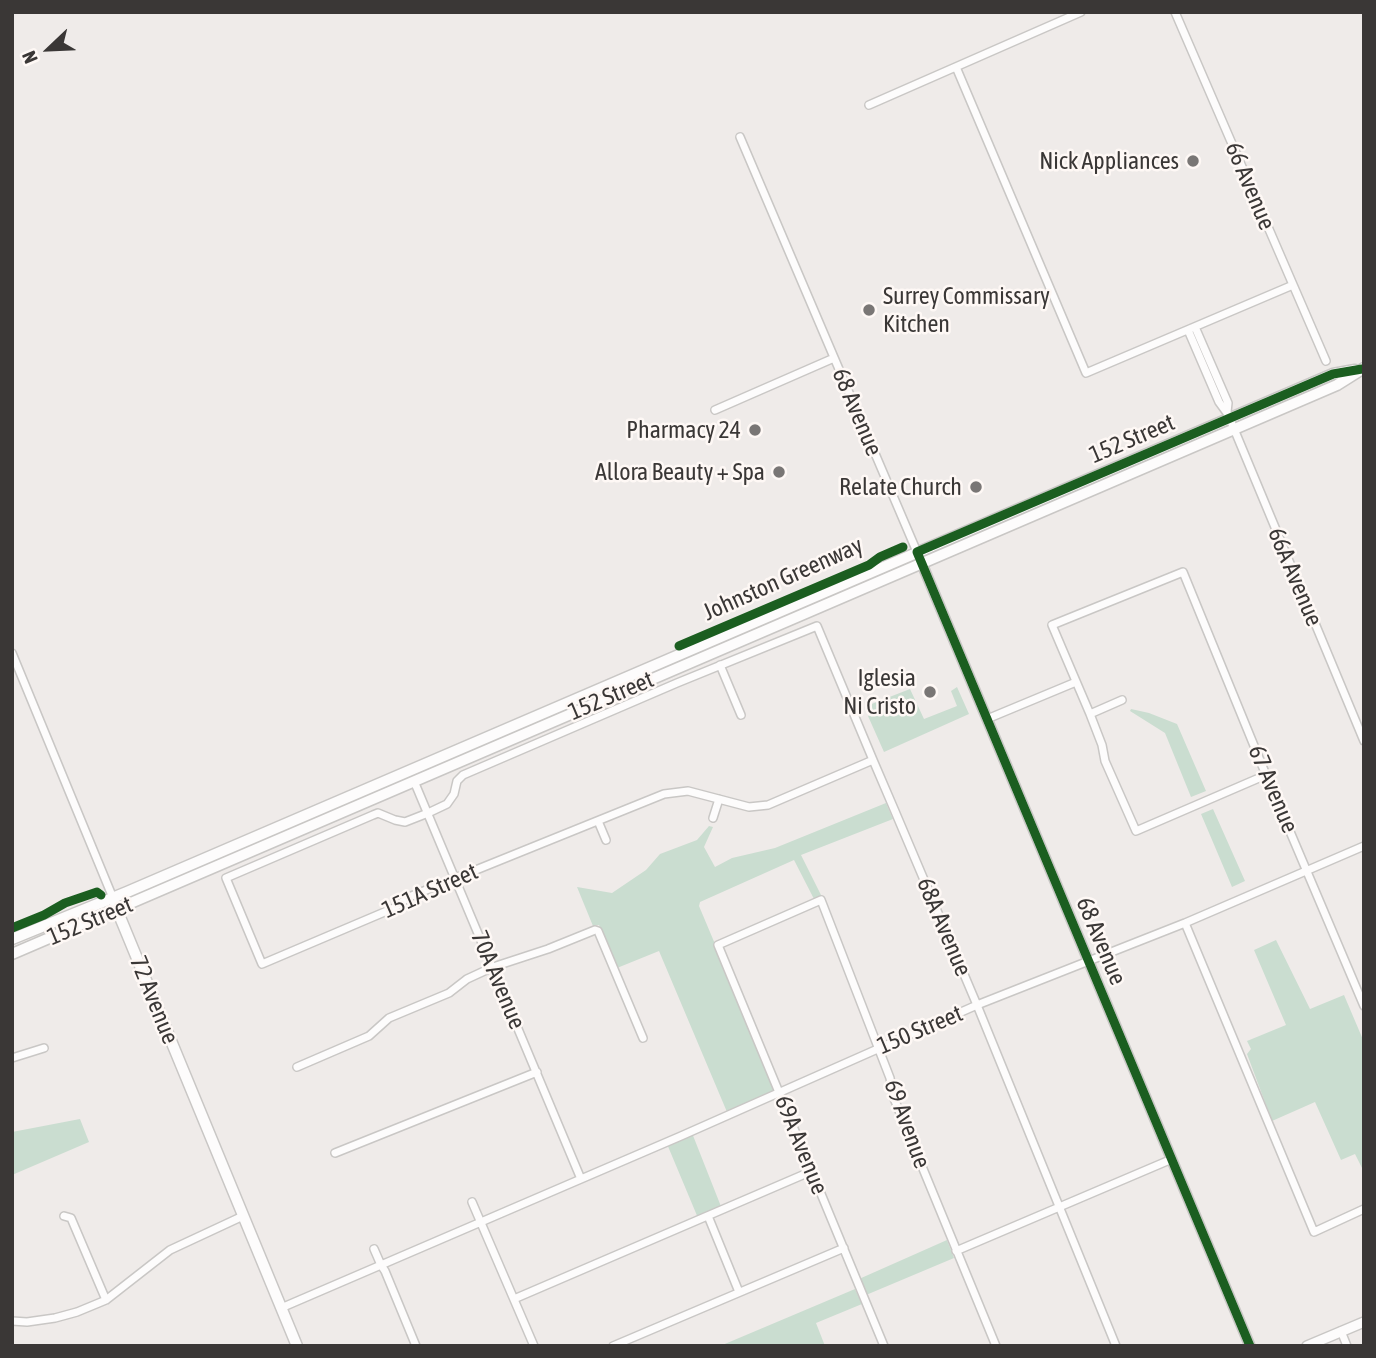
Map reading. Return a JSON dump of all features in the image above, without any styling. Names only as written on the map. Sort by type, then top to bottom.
[{"type":"main road","name":"152 Street","points":[[12,954],[921,562],[1333,374],[1363,369]]},
{"type":"main road","name":"152 Street","points":[[12,939],[1230,420]]},
{"type":"main road","points":[[414,781],[418,774],[448,759],[461,748]]},
{"type":"main road","name":"72 Avenue","points":[[113,898],[297,1346]]},
{"type":"street","points":[[869,106],[1081,12]]},
{"type":"street","name":"66 Avenue","points":[[1175,12],[1326,361]]},
{"type":"street","points":[[956,67],[1086,373],[1293,285]]},
{"type":"street","name":"68 Avenue","points":[[740,137],[1250,1346]]},
{"type":"street","name":"66A Avenue","points":[[1191,329],[1228,403],[1230,420],[1364,741]]},
{"type":"street","points":[[715,410],[834,358]]},
{"type":"street","name":"67 Avenue","points":[[1076,682],[1052,625],[1183,572],[1364,1006]]},
{"type":"street","name":"68A Avenue","points":[[720,665],[817,626],[1116,1346]]},
{"type":"street","name":"72 Avenue","points":[[12,653],[113,898]]},
{"type":"street","points":[[428,813],[447,804],[454,794],[457,781],[463,775],[720,665],[741,715]]},
{"type":"street","points":[[987,719],[1076,682],[1102,745],[1105,761],[1136,831],[1266,775]]},
{"type":"street","points":[[1090,714],[1122,700]]},
{"type":"street","name":"151A Street","points":[[428,813],[405,822],[378,813],[226,878],[262,964],[394,908],[409,897],[664,794],[688,791],[749,807],[768,805],[873,760]]},
{"type":"street","name":"70A Avenue","points":[[414,781],[581,1179]]},
{"type":"street","points":[[713,818],[719,799]]},
{"type":"street","points":[[598,821],[606,840]]},
{"type":"street","name":"150 Street","points":[[281,1308],[977,1006],[1185,923],[1364,846]]},
{"type":"street","name":"69 Avenue","points":[[718,945],[821,900],[879,1048],[890,1078],[893,1096],[996,1346]]},
{"type":"street","points":[[1185,923],[1314,1232],[1364,1209]]},
{"type":"street","points":[[297,1066],[369,1036],[389,1017],[449,993],[467,979],[493,967],[595,930],[598,931],[643,1038]]},
{"type":"street","name":"69A Avenue","points":[[718,945],[884,1346]]},
{"type":"street","points":[[12,1058],[44,1048]]},
{"type":"street","points":[[335,1153],[537,1072]]},
{"type":"street","points":[[956,1251],[1172,1159]]},
{"type":"street","points":[[514,1299],[812,1171]]},
{"type":"street","points":[[472,1202],[534,1346]]},
{"type":"street","points":[[64,1216],[71,1218],[106,1300]]},
{"type":"street","points":[[12,1321],[55,1318],[106,1300],[170,1250],[243,1216]]},
{"type":"street","points":[[708,1216],[739,1292]]},
{"type":"street","points":[[613,1346],[844,1248]]},
{"type":"street","points":[[374,1249],[416,1346]]},
{"type":"street","points":[[1307,1346],[1364,1322]]},
{"type":"street","points":[[1341,1331],[1347,1346]]},
{"type":"green space","points":[[957,687],[969,714],[884,752],[868,716],[872,714],[869,705],[910,689],[924,719],[957,706],[951,691]]},
{"type":"green space","points":[[1131,709],[1177,724],[1206,791],[1191,797],[1165,733],[1130,711]]},
{"type":"green space","points":[[886,803],[893,819],[801,855],[822,897],[814,899],[794,860],[700,902],[699,906],[777,1091],[727,1112],[659,951],[617,968],[599,925],[593,926],[577,887],[612,893],[646,870],[660,854],[697,840],[709,826],[713,827],[704,847],[715,867],[732,858],[775,848]]},
{"type":"green space","points":[[1213,809],[1245,881],[1232,887],[1201,814]]},
{"type":"green space","points":[[1276,940],[1310,1009],[1344,995],[1364,1042],[1364,1172],[1355,1154],[1341,1160],[1315,1102],[1272,1121],[1247,1054],[1251,1049],[1247,1041],[1286,1025],[1254,950]]},
{"type":"green space","points":[[80,1119],[89,1142],[12,1175],[12,1132]]},
{"type":"green space","points":[[692,1133],[722,1209],[698,1218],[667,1144]]},
{"type":"green space","points":[[947,1240],[954,1258],[866,1295],[859,1279]]},
{"type":"green space","points":[[855,1289],[862,1304],[816,1323],[825,1346],[720,1346]]},
{"type":"cycle path","points":[[1250,1346],[917,552],[1333,374],[1362,369]]},
{"type":"cycle path","name":"Johnston Greenway","points":[[679,646],[869,565],[903,547]]},
{"type":"cycle path","points":[[12,928],[65,903],[97,892],[101,895]]},
{"type":"place","name":"Nick Appliances","points":[[1193,161]]},
{"type":"place","name":"Surrey Commissary Kitchen","points":[[869,310]]},
{"type":"place","name":"Pharmacy 24","points":[[755,430]]},
{"type":"place","name":"Allora Beauty + Spa","points":[[779,472]]},
{"type":"place","name":"Relate Church","points":[[976,487]]},
{"type":"place","name":"Iglesia Ni Cristo","points":[[930,692]]}]
